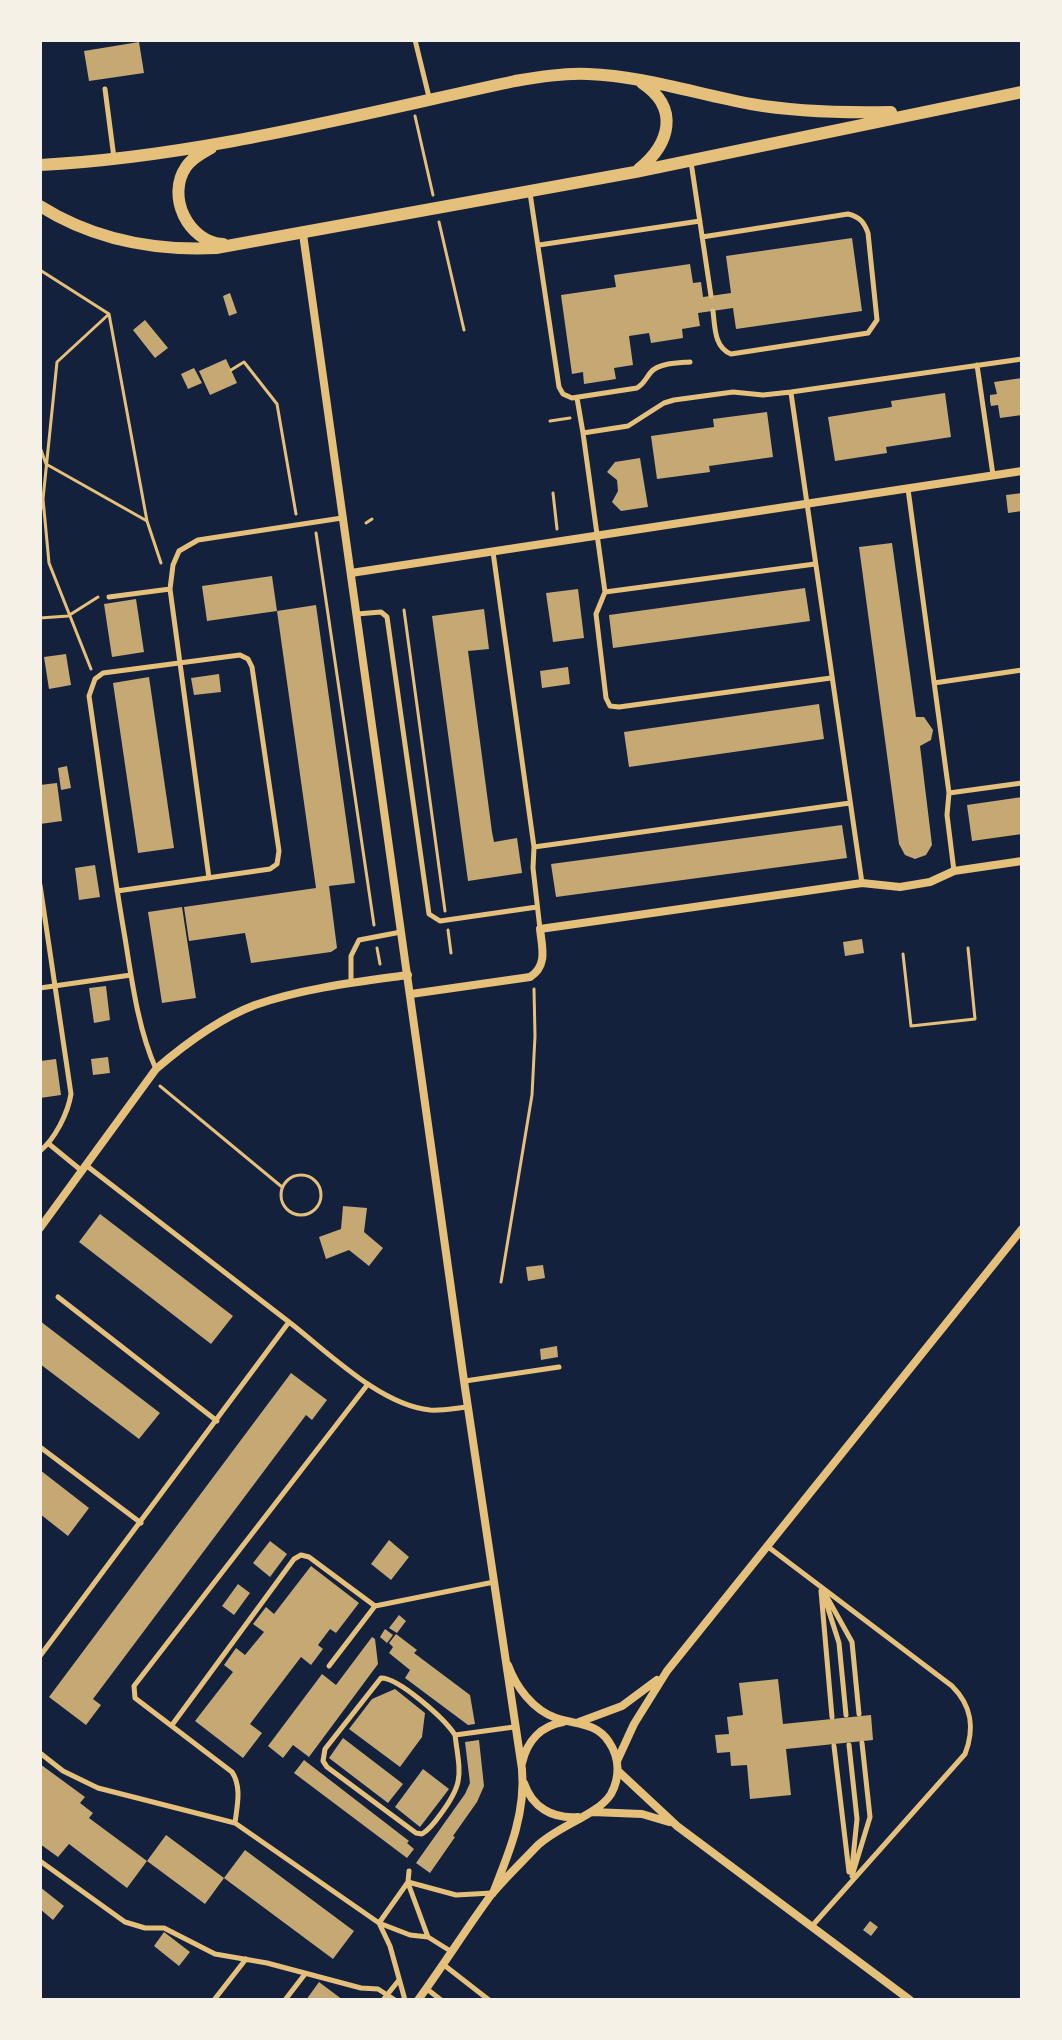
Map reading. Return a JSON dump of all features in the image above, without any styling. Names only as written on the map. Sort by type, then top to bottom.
[{"type":"street","points":[[40,165],[114,159],[241,138],[543,76],[586,74],[627,78],[752,104],[797,110],[844,113],[926,111]]},
{"type":"street","points":[[627,78],[653,90],[661,102],[666,126],[664,140],[658,150],[635,172]]},
{"type":"street","points":[[40,206],[83,229],[140,245],[197,249],[238,245],[635,172],[1022,92]]},
{"type":"street","points":[[238,245],[217,244],[195,232],[181,209],[179,192],[180,179],[195,157],[241,138]]},
{"type":"street","points":[[303,234],[522,1773],[528,1794],[547,1812],[569,1818],[588,1814],[642,1814],[674,1824]]},
{"type":"street","points":[[351,573],[1022,471]]},
{"type":"street","points":[[411,994],[523,979],[533,974],[542,962],[540,929],[862,883],[900,887],[930,882],[954,871],[1022,861]]},
{"type":"street","points":[[40,1228],[156,1069],[200,1035],[254,1006],[292,994],[408,975]]},
{"type":"street","points":[[418,2000],[493,1893],[547,1838],[588,1814],[609,1797],[634,1724],[667,1671],[1022,1229]]},
{"type":"street","points":[[502,1649],[512,1676],[528,1699],[546,1713],[603,1735],[610,1743],[618,1766],[674,1824],[910,2000]]},
{"type":"street","points":[[493,1893],[517,1827],[525,1752],[534,1737],[549,1726],[573,1722],[622,1706],[644,1692],[667,1671]]},
{"type":"lane","points":[[415,40],[429,99]]},
{"type":"lane","points":[[105,89],[114,159]]},
{"type":"lane","points":[[691,160],[711,296]]},
{"type":"lane","points":[[530,192],[559,387],[563,394],[577,398],[637,388],[652,370],[660,366],[690,362]]},
{"type":"lane","points":[[702,237],[848,214],[864,223],[868,233],[877,320],[868,333],[731,354],[723,351],[718,344],[713,311]]},
{"type":"lane","points":[[539,245],[700,221]]},
{"type":"lane","points":[[583,433],[628,426],[674,400],[733,392],[763,395],[791,392],[1022,359]]},
{"type":"lane","points":[[977,365],[993,475]]},
{"type":"lane","points":[[791,392],[862,883]]},
{"type":"lane","points":[[577,398],[605,592],[596,614],[606,698],[610,706],[831,678]]},
{"type":"lane","points":[[908,489],[949,793],[947,815],[954,871]]},
{"type":"lane","points":[[209,878],[178,663],[170,589],[173,565],[179,551],[198,540],[343,518]]},
{"type":"lane","points":[[493,552],[534,847],[533,868],[540,929]]},
{"type":"lane","points":[[605,592],[815,564]]},
{"type":"lane","points":[[109,597],[170,589]]},
{"type":"lane","points":[[357,614],[381,612],[387,617],[429,914],[434,919],[446,920],[537,907]]},
{"type":"lane","points":[[117,891],[270,869],[277,864],[279,851],[252,667],[248,659],[240,655],[103,673],[95,679],[89,696],[117,891],[131,975],[147,1049],[156,1069]]},
{"type":"lane","points":[[934,683],[1022,670]]},
{"type":"lane","points":[[949,793],[1022,783]]},
{"type":"lane","points":[[534,847],[850,803]]},
{"type":"lane","points":[[40,885],[71,1094],[49,1144],[40,1151]]},
{"type":"lane","points":[[351,983],[351,956],[359,940],[402,932]]},
{"type":"lane","points":[[40,988],[131,975]]},
{"type":"lane","points":[[49,1144],[368,1384],[428,1409],[468,1407]]},
{"type":"lane","points":[[58,1297],[217,1421]]},
{"type":"lane","points":[[40,1656],[289,1322]]},
{"type":"lane","points":[[464,1381],[559,1367]]},
{"type":"lane","points":[[235,1823],[238,1780],[232,1772],[135,1698],[134,1686],[368,1384]]},
{"type":"lane","points":[[40,1447],[141,1523]]},
{"type":"lane","points":[[767,1546],[952,1686],[962,1696],[972,1724],[965,1754],[812,1926]]},
{"type":"lane","points":[[172,1725],[294,1559],[301,1555],[309,1557],[375,1606]]},
{"type":"lane","points":[[329,1666],[375,1606],[494,1582]]},
{"type":"lane","points":[[820,1586],[852,1642],[859,1714]]},
{"type":"lane","points":[[820,1586],[839,1643],[846,1715]]},
{"type":"lane","points":[[820,1586],[832,1717]]},
{"type":"lane","points":[[381,1678],[392,1679],[438,1715],[455,1735],[459,1784],[429,1830],[422,1834],[416,1833],[323,1761],[325,1749],[381,1678]]},
{"type":"lane","points":[[455,1735],[514,1727]]},
{"type":"lane","points":[[850,1881],[870,1817],[862,1743]]},
{"type":"lane","points":[[849,1745],[857,1819],[850,1881]]},
{"type":"lane","points":[[834,1746],[850,1881]]},
{"type":"lane","points":[[40,1753],[63,1771],[98,1788],[235,1823],[379,1923],[410,1935],[428,1937],[452,1952]]},
{"type":"lane","points":[[40,1861],[116,1918],[145,1928],[164,1928],[215,1954],[361,1988],[378,1989],[395,2000]]},
{"type":"lane","points":[[409,1871],[408,1882],[428,1937]]},
{"type":"lane","points":[[379,1923],[408,1882]]},
{"type":"lane","points":[[408,1882],[456,1895],[493,1893]]},
{"type":"lane","points":[[379,1923],[387,1938],[405,2000]]},
{"type":"lane","points":[[214,2000],[246,1959]]},
{"type":"lane","points":[[444,1965],[489,2000]]},
{"type":"lane","points":[[285,2000],[305,1974]]},
{"type":"lane","points":[[383,2000],[399,1979]]},
{"type":"lane","points":[[427,1989],[441,2000]]},
{"type":"path","points":[[415,115],[433,195]]},
{"type":"path","points":[[439,222],[464,330]]},
{"type":"path","points":[[40,270],[109,314],[147,521],[170,589]]},
{"type":"path","points":[[40,513],[57,362],[109,314]]},
{"type":"path","points":[[231,370],[244,362],[277,404],[298,525]]},
{"type":"path","points":[[550,421],[580,416]]},
{"type":"path","points":[[40,447],[46,464],[147,521]]},
{"type":"path","points":[[553,493],[559,542]]},
{"type":"path","points":[[43,499],[49,563],[95,679]]},
{"type":"path","points":[[366,523],[372,519]]},
{"type":"path","points":[[316,532],[380,968]]},
{"type":"path","points":[[404,610],[451,953]]},
{"type":"path","points":[[40,618],[68,616]]},
{"type":"path","points":[[903,954],[911,1026],[975,1019],[968,948]]},
{"type":"path","points":[[501,1282],[532,1095],[535,1036],[533,974]]},
{"type":"path","points":[[160,1086],[282,1187]]},
{"type":"path","points":[[309,1177],[318,1186],[318,1205],[315,1210],[303,1215],[289,1212],[281,1201],[282,1187],[291,1178],[309,1177]]},
{"type":"building","points":[[139,42],[144,73],[89,81],[84,51]]},
{"type":"building","points":[[852,238],[862,311],[736,329],[733,308],[698,313],[700,326],[682,329],[683,338],[651,343],[649,333],[629,336],[633,365],[614,368],[616,379],[584,384],[583,372],[572,374],[561,295],[616,287],[614,275],[690,264],[693,283],[701,282],[703,297],[731,293],[726,256]]},
{"type":"building","points":[[230,293],[237,313],[229,316],[223,296]]},
{"type":"building","points":[[145,320],[168,348],[155,358],[133,330]]},
{"type":"building","points":[[226,359],[237,383],[210,395],[199,371]]},
{"type":"building","points":[[194,368],[202,383],[188,389],[181,374]]},
{"type":"building","points":[[1022,378],[1022,415],[1000,418],[998,405],[991,406],[990,401],[990,395],[997,394],[994,382]]},
{"type":"building","points":[[945,393],[951,437],[886,447],[887,453],[835,461],[828,417],[892,407],[891,401]]},
{"type":"building","points":[[767,412],[773,457],[709,466],[710,472],[657,479],[651,436],[714,427],[713,419]]},
{"type":"building","points":[[640,458],[648,507],[621,511],[612,502],[618,491],[617,480],[607,472],[615,462]]},
{"type":"building","points":[[1022,493],[1022,511],[1008,513],[1006,495]]},
{"type":"building","points":[[892,543],[916,717],[924,717],[933,730],[931,740],[920,746],[932,845],[926,855],[915,859],[905,855],[899,844],[859,547]]},
{"type":"building","points":[[272,576],[277,611],[207,621],[202,586]]},
{"type":"building","points":[[805,588],[810,621],[613,648],[609,615]]},
{"type":"building","points":[[578,589],[584,638],[553,642],[546,593]]},
{"type":"building","points":[[136,599],[144,652],[112,657],[104,604]]},
{"type":"building","points":[[316,605],[355,883],[329,886],[337,948],[331,952],[251,963],[245,933],[189,941],[184,907],[316,888],[277,611]]},
{"type":"building","points":[[484,609],[489,649],[468,651],[492,832],[494,842],[517,838],[522,873],[468,881],[432,616]]},
{"type":"building","points":[[66,654],[71,685],[49,689],[44,657]]},
{"type":"building","points":[[568,667],[570,684],[542,688],[540,671]]},
{"type":"building","points":[[219,674],[221,692],[194,695],[191,678]]},
{"type":"building","points":[[149,677],[174,848],[138,853],[113,683]]},
{"type":"building","points":[[819,704],[824,739],[629,767],[624,732]]},
{"type":"building","points":[[67,766],[71,788],[61,790],[58,768]]},
{"type":"building","points":[[57,783],[62,821],[40,824],[40,785]]},
{"type":"building","points":[[1022,797],[1022,834],[972,841],[967,805]]},
{"type":"building","points":[[842,825],[847,858],[556,897],[551,864]]},
{"type":"building","points":[[95,865],[100,897],[79,900],[75,868]]},
{"type":"building","points":[[182,907],[196,998],[162,1003],[148,912]]},
{"type":"building","points":[[862,939],[864,953],[845,956],[843,942]]},
{"type":"building","points":[[106,986],[110,1020],[94,1023],[89,988]]},
{"type":"building","points":[[108,1057],[110,1073],[93,1075],[91,1059]]},
{"type":"building","points":[[56,1059],[61,1095],[40,1098],[40,1061]]},
{"type":"building","points":[[343,1206],[367,1208],[364,1232],[383,1248],[369,1266],[349,1250],[326,1259],[319,1237],[341,1229]]},
{"type":"building","points":[[100,1214],[233,1316],[211,1344],[79,1242]]},
{"type":"building","points":[[543,1265],[545,1278],[528,1281],[526,1267]]},
{"type":"building","points":[[40,1321],[160,1413],[139,1439],[40,1364]]},
{"type":"building","points":[[557,1346],[558,1357],[541,1360],[540,1349]]},
{"type":"building","points":[[291,1373],[327,1400],[312,1420],[306,1415],[93,1699],[101,1705],[86,1725],[49,1697]]},
{"type":"building","points":[[40,1470],[89,1508],[68,1536],[40,1514]]},
{"type":"building","points":[[389,1540],[409,1557],[391,1580],[371,1564]]},
{"type":"building","points":[[270,1541],[287,1554],[270,1577],[253,1563]]},
{"type":"building","points":[[311,1566],[359,1603],[336,1633],[330,1629],[318,1645],[323,1649],[311,1665],[301,1657],[250,1724],[262,1733],[243,1758],[195,1721],[233,1672],[224,1665],[236,1648],[245,1655],[264,1632],[253,1624],[266,1607],[274,1614]]},
{"type":"building","points":[[238,1584],[250,1593],[234,1615],[222,1606]]},
{"type":"building","points":[[399,1615],[406,1621],[397,1633],[389,1628]]},
{"type":"building","points":[[385,1629],[393,1635],[387,1643],[380,1637]]},
{"type":"building","points":[[396,1634],[417,1650],[414,1653],[470,1695],[475,1724],[468,1725],[405,1678],[410,1670],[389,1653],[393,1647],[389,1643]]},
{"type":"building","points":[[372,1637],[375,1639],[378,1664],[309,1757],[293,1745],[283,1758],[268,1746],[322,1674],[336,1685]]},
{"type":"building","points":[[778,1679],[783,1724],[871,1715],[873,1740],[786,1749],[791,1795],[750,1799],[747,1765],[731,1766],[730,1752],[717,1753],[715,1735],[729,1734],[727,1717],[743,1715],[739,1683]]},
{"type":"building","points":[[395,1689],[425,1713],[422,1737],[400,1767],[349,1729],[372,1699]]},
{"type":"building","points":[[343,1738],[403,1784],[388,1803],[329,1758]]},
{"type":"building","points":[[479,1740],[484,1786],[477,1802],[430,1873],[416,1863],[465,1794],[470,1783],[465,1742]]},
{"type":"building","points":[[304,1760],[409,1841],[407,1843],[414,1849],[407,1858],[294,1773]]},
{"type":"building","points":[[40,1764],[85,1797],[80,1803],[93,1813],[89,1818],[147,1861],[127,1888],[69,1844],[58,1857],[40,1844]]},
{"type":"building","points":[[423,1769],[449,1789],[420,1827],[395,1807]]},
{"type":"building","points":[[166,1835],[224,1878],[205,1904],[147,1861]]},
{"type":"building","points":[[245,1850],[354,1931],[333,1959],[224,1878]]},
{"type":"building","points":[[40,1887],[64,1906],[53,1920],[40,1909]]},
{"type":"building","points":[[870,1921],[878,1927],[871,1936],[863,1930]]},
{"type":"building","points":[[164,1932],[190,1952],[179,1966],[154,1946]]},
{"type":"building","points":[[319,1982],[343,2000],[306,2000]]}]
